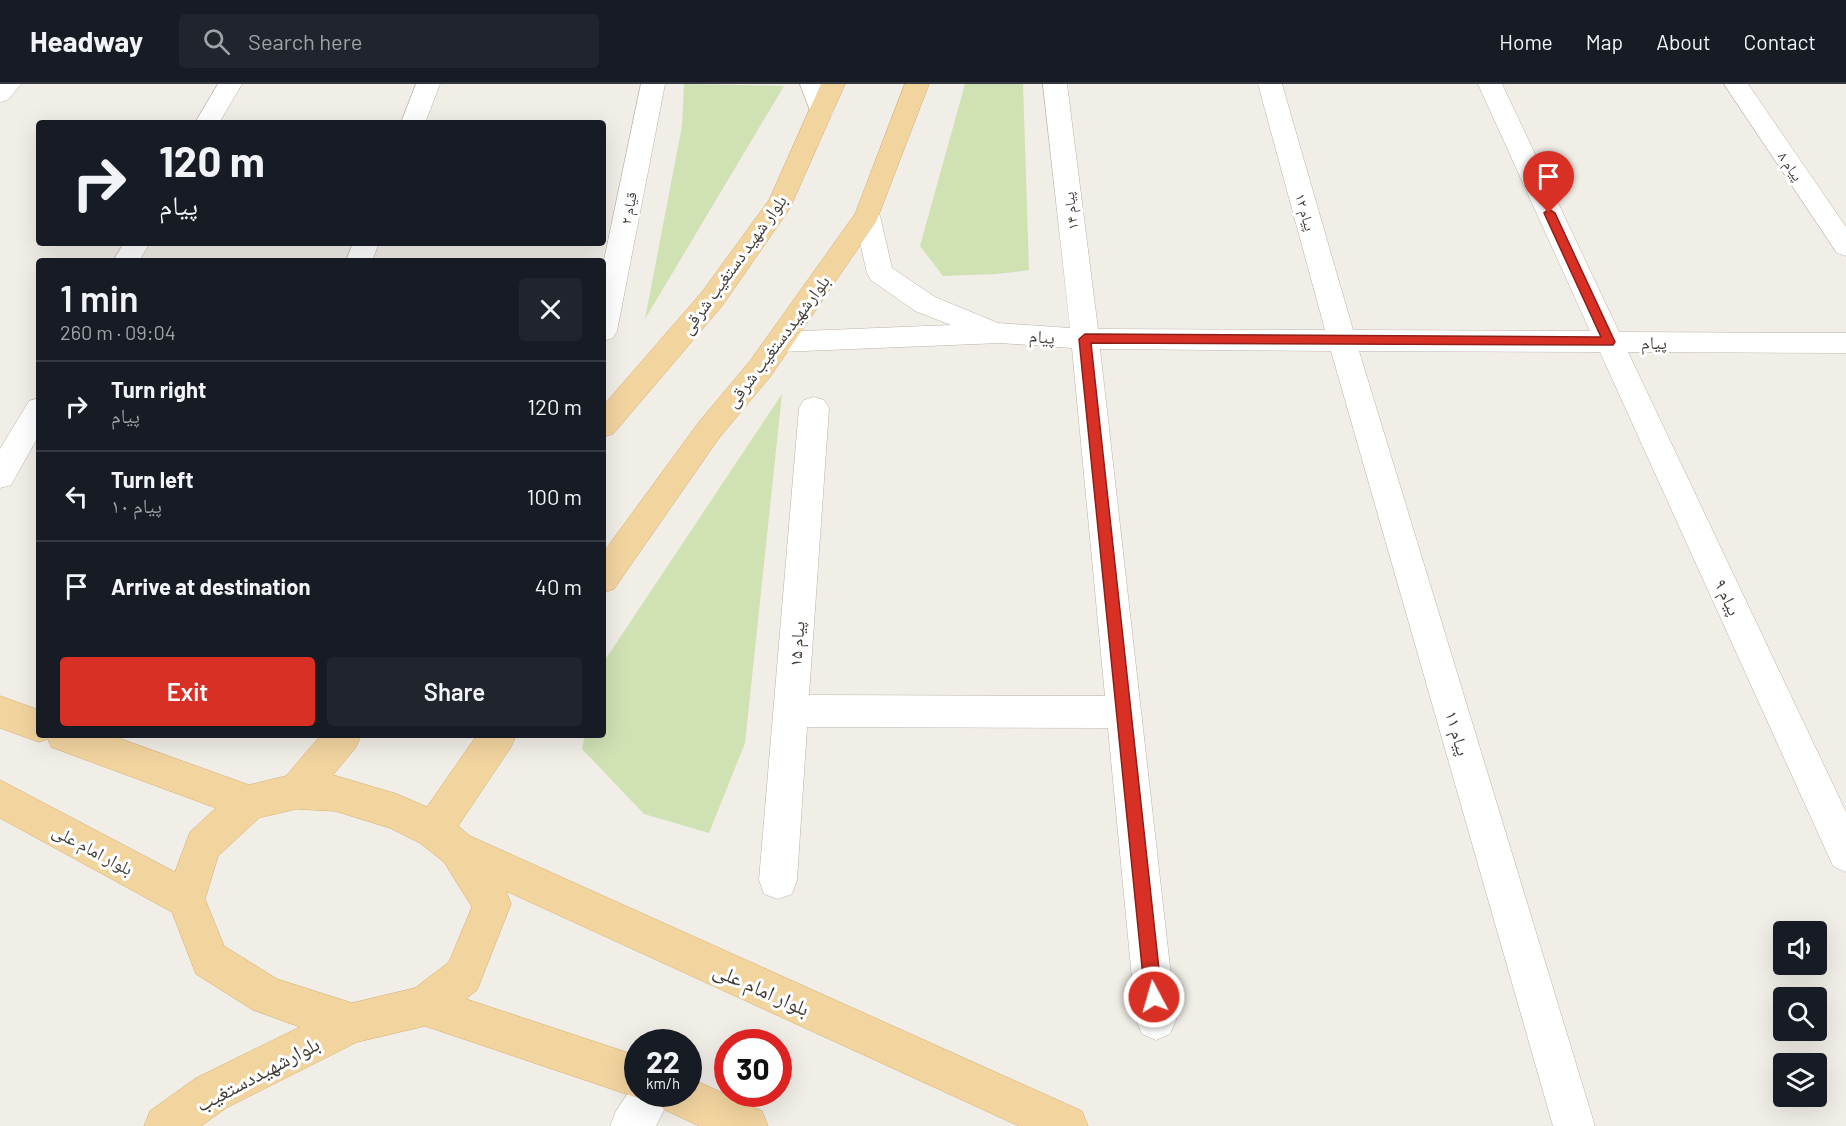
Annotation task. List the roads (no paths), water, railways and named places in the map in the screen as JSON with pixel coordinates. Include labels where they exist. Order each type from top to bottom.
[{"type":"main road","name":"بلوار شهید دستغیب شرقی","points":[[606,423],[712,299],[781,202],[833,84]]},
{"type":"main road","name":"بلوارشهیددستغیب شرقی","points":[[606,575],[709,430],[760,369],[867,216],[917,84]]},
{"type":"main road","points":[[0,712],[36,725]]},
{"type":"main road","points":[[72,738],[249,803],[203,845],[186,899],[210,960],[267,996],[352,1023]]},
{"type":"main road","points":[[297,791],[341,738]]},
{"type":"main road","points":[[425,1006],[463,976],[492,904],[445,840],[496,738]]},
{"type":"main road","name":"بلوار امام علی","points":[[249,803],[297,791],[335,794],[397,812],[445,840],[1067,1126]]},
{"type":"main road","name":"بلوار امام علی","points":[[0,798],[186,899]]},
{"type":"main road","points":[[425,1006],[624,1072]]},
{"type":"main road","name":"بلوارشهیددستغیب","points":[[165,1126],[211,1093],[352,1023],[425,1006]]},
{"type":"main road","points":[[702,1105],[747,1126]]},
{"type":"street","points":[[0,95],[9,84]]},
{"type":"street","points":[[209,120],[230,84]]},
{"type":"street","points":[[414,120],[428,84]]},
{"type":"street","name":"قیام ۲","points":[[606,316],[653,84]]},
{"type":"street","points":[[812,84],[821,113]]},
{"type":"street","name":"پیام ۱۴","points":[[1055,84],[1085,339],[1156,1020]]},
{"type":"street","name":"پیام ۱۲","points":[[1270,84],[1342,340]]},
{"type":"street","name":"پیام ۹","points":[[1490,84],[1846,853]]},
{"type":"street","name":"پیام ۸","points":[[1736,84],[1846,247]]},
{"type":"street","points":[[867,216],[880,273],[925,304],[1000,333]]},
{"type":"street","name":"پیام","points":[[779,342],[1000,333],[1085,339],[1846,343]]},
{"type":"street","name":"پیام ۱۱","points":[[1342,340],[1574,1126]]},
{"type":"street","name":"پيام ۱۵","points":[[778,880],[814,408]]},
{"type":"street","points":[[0,476],[36,415]]},
{"type":"street","points":[[791,711],[1124,712]]},
{"type":"street","points":[[632,1126],[643,1107]]}]
